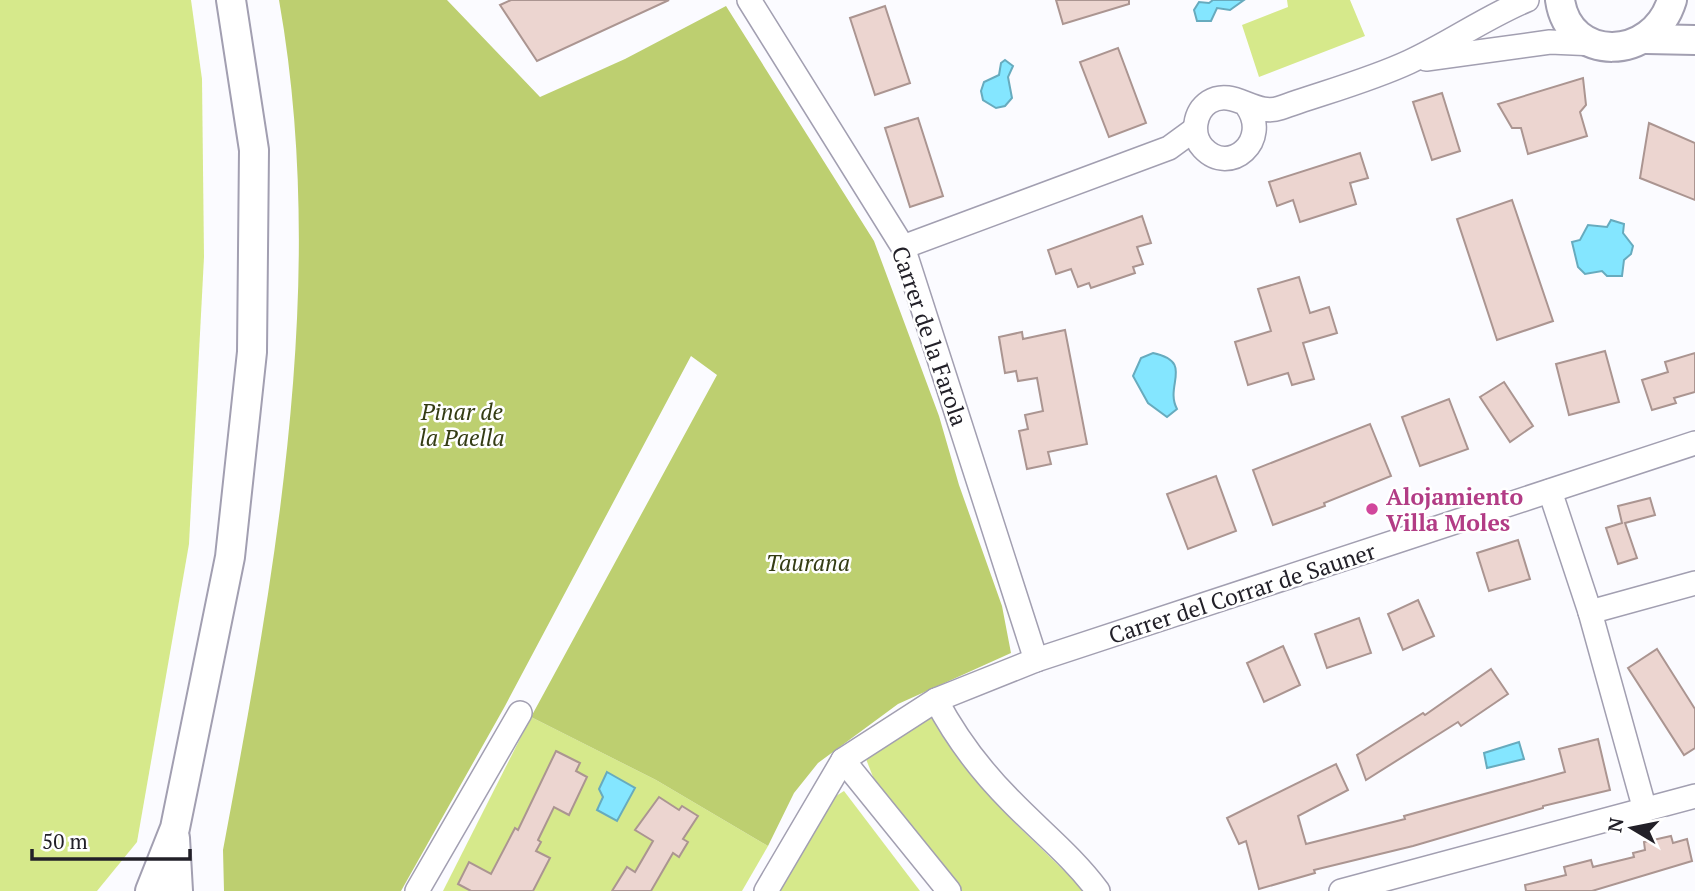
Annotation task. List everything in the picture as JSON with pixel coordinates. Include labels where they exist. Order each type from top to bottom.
[{"type":"street","points":[[150,891],[175,828],[230,557],[252,352],[254,150],[231,0]]},
{"type":"street","name":"Carrer de la Farola","points":[[749,0],[903,247],[1036,660]]},
{"type":"street","points":[[1199,138],[1201,110],[1218,98],[1228,97],[1247,106],[1274,110],[1409,62],[1505,5],[1527,0]]},
{"type":"street","points":[[1560,0],[1568,21],[1580,35],[1596,44]]},
{"type":"street","points":[[1647,39],[1667,16],[1672,0]]},
{"type":"street","points":[[1685,0],[1695,13]]},
{"type":"street","points":[[1409,62],[1538,43],[1596,44],[1613,48],[1630,46],[1647,39],[1695,40]]},
{"type":"street","points":[[1247,106],[1253,114],[1255,134]]},
{"type":"street","points":[[1199,138],[1219,157],[1228,158],[1245,150],[1274,110]]},
{"type":"street","points":[[903,247],[1199,138]]},
{"type":"street","name":"Carrer del Corrar de Sauner","points":[[843,760],[936,700],[1036,660],[1695,443]]},
{"type":"street","points":[[1550,491],[1590,612],[1646,810]]},
{"type":"street","points":[[1590,612],[1695,583]]},
{"type":"street","points":[[936,700],[956,737],[1009,800],[1082,870],[1098,891]]},
{"type":"street","points":[[417,891],[520,713]]},
{"type":"street","points":[[766,891],[843,760],[949,891]]},
{"type":"street","points":[[1347,890],[1695,796]]},
{"type":"street","points":[[175,828],[178,891]]},
{"type":"green space","points":[[0,0],[191,0],[202,79],[204,257],[189,544],[137,842],[97,891],[0,891]]},
{"type":"green space","points":[[279,0],[447,0],[540,97],[625,59],[726,6],[874,241],[939,416],[959,485],[1002,606],[1011,653],[898,704],[818,763],[794,793],[768,846],[656,780],[531,717],[717,375],[691,356],[505,706],[401,891],[224,891],[223,850],[277,534],[297,320],[299,213],[293,106]]},
{"type":"green space","points":[[1287,0],[1350,0],[1365,36],[1259,77],[1242,25],[1288,7]]},
{"type":"green space","points":[[932,713],[961,760],[1015,823],[1085,891],[962,891],[877,787],[866,759]]},
{"type":"green space","points":[[531,717],[656,780],[768,846],[742,891],[443,891]]},
{"type":"green space","points":[[844,791],[920,891],[777,891],[828,801]]},
{"type":"water","points":[[1213,0],[1244,0],[1230,10],[1217,8],[1211,21],[1197,21],[1194,10],[1199,2],[1209,3]]},
{"type":"water","points":[[1005,60],[1013,66],[1008,77],[1012,98],[1005,106],[996,108],[983,100],[981,91],[984,82],[999,75],[1001,63]]},
{"type":"water","points":[[1611,220],[1624,224],[1623,233],[1633,246],[1631,254],[1624,260],[1622,276],[1607,276],[1602,271],[1585,274],[1578,267],[1572,242],[1580,240],[1588,225],[1607,227]]},
{"type":"water","points":[[1153,353],[1166,357],[1176,368],[1174,400],[1177,409],[1167,417],[1148,403],[1133,376],[1141,358]]},
{"type":"water","points":[[1519,742],[1524,759],[1487,768],[1484,753]]},
{"type":"water","points":[[607,772],[635,788],[617,821],[597,810],[603,797],[599,789]]},
{"type":"building","points":[[511,0],[669,0],[537,61],[500,5]]},
{"type":"building","points":[[1056,0],[1129,0],[1129,4],[1063,24]]},
{"type":"building","points":[[885,6],[910,83],[875,95],[850,18]]},
{"type":"building","points":[[1118,48],[1146,123],[1109,137],[1080,62]]},
{"type":"building","points":[[1583,78],[1586,105],[1580,112],[1587,136],[1528,154],[1521,128],[1512,128],[1498,104]]},
{"type":"building","points":[[1442,93],[1460,151],[1432,160],[1413,102]]},
{"type":"building","points":[[918,118],[943,196],[910,207],[885,128]]},
{"type":"building","points":[[1649,123],[1695,143],[1695,200],[1640,178]]},
{"type":"building","points":[[1360,153],[1368,178],[1350,183],[1356,204],[1300,222],[1293,200],[1277,206],[1269,182]]},
{"type":"building","points":[[1512,200],[1553,321],[1497,340],[1457,219]]},
{"type":"building","points":[[1142,216],[1151,243],[1137,247],[1143,264],[1133,267],[1135,273],[1091,288],[1089,283],[1078,287],[1071,269],[1056,274],[1048,250]]},
{"type":"building","points":[[1299,277],[1310,313],[1329,307],[1337,333],[1303,343],[1314,379],[1292,385],[1288,373],[1248,385],[1235,342],[1271,331],[1258,289]]},
{"type":"building","points":[[1065,330],[1087,444],[1048,452],[1051,464],[1027,469],[1019,431],[1028,429],[1025,415],[1043,411],[1037,378],[1018,381],[1016,371],[1005,373],[999,337],[1022,332],[1023,339]]},
{"type":"building","points":[[1605,351],[1619,402],[1569,415],[1556,364]]},
{"type":"building","points":[[1695,353],[1695,392],[1674,398],[1676,403],[1652,410],[1642,380],[1668,372],[1665,362]]},
{"type":"building","points":[[1504,382],[1533,426],[1510,442],[1480,397]]},
{"type":"building","points":[[1449,399],[1468,449],[1420,466],[1402,417]]},
{"type":"building","points":[[1370,424],[1391,476],[1324,503],[1325,506],[1273,525],[1253,470]]},
{"type":"building","points":[[1216,476],[1236,531],[1188,549],[1167,494]]},
{"type":"building","points":[[1650,498],[1655,515],[1625,523],[1637,558],[1618,564],[1606,528],[1622,523],[1618,506]]},
{"type":"building","points":[[1518,540],[1530,579],[1489,591],[1477,553]]},
{"type":"building","points":[[1418,600],[1434,636],[1403,650],[1388,614]]},
{"type":"building","points":[[1359,618],[1371,653],[1327,668],[1315,634]]},
{"type":"building","points":[[1283,646],[1300,685],[1264,702],[1247,663]]},
{"type":"building","points":[[1657,649],[1695,709],[1695,748],[1684,755],[1628,668]]},
{"type":"building","points":[[1491,669],[1508,694],[1461,726],[1458,722],[1366,780],[1357,755],[1423,713],[1425,715]]},
{"type":"building","points":[[1598,739],[1610,790],[1543,806],[1413,846],[1314,870],[1315,873],[1259,889],[1246,841],[1239,844],[1227,818],[1336,764],[1348,790],[1298,816],[1306,844],[1405,819],[1404,816],[1565,772],[1559,749]]},
{"type":"building","points":[[556,751],[580,763],[576,771],[587,777],[569,815],[554,807],[538,840],[541,842],[536,851],[550,858],[533,891],[471,891],[458,884],[469,862],[491,874],[515,828],[518,830]]},
{"type":"building","points":[[659,797],[679,810],[682,806],[698,816],[683,839],[688,842],[679,857],[673,853],[651,891],[612,891],[627,867],[635,872],[653,841],[635,830]]},
{"type":"building","points":[[1671,836],[1673,843],[1687,839],[1692,861],[1592,891],[1526,891],[1525,885],[1566,875],[1564,867],[1591,860],[1593,867],[1634,857],[1633,853],[1645,850],[1644,842]]},
{"type":"place","name":"Alojamiento Villa Moles","points":[[1372,509]]},
{"type":"park label","name":"Pinar de la Paella","points":[[462,424]]},
{"type":"park label","name":"Taurana","points":[[808,562]]}]
